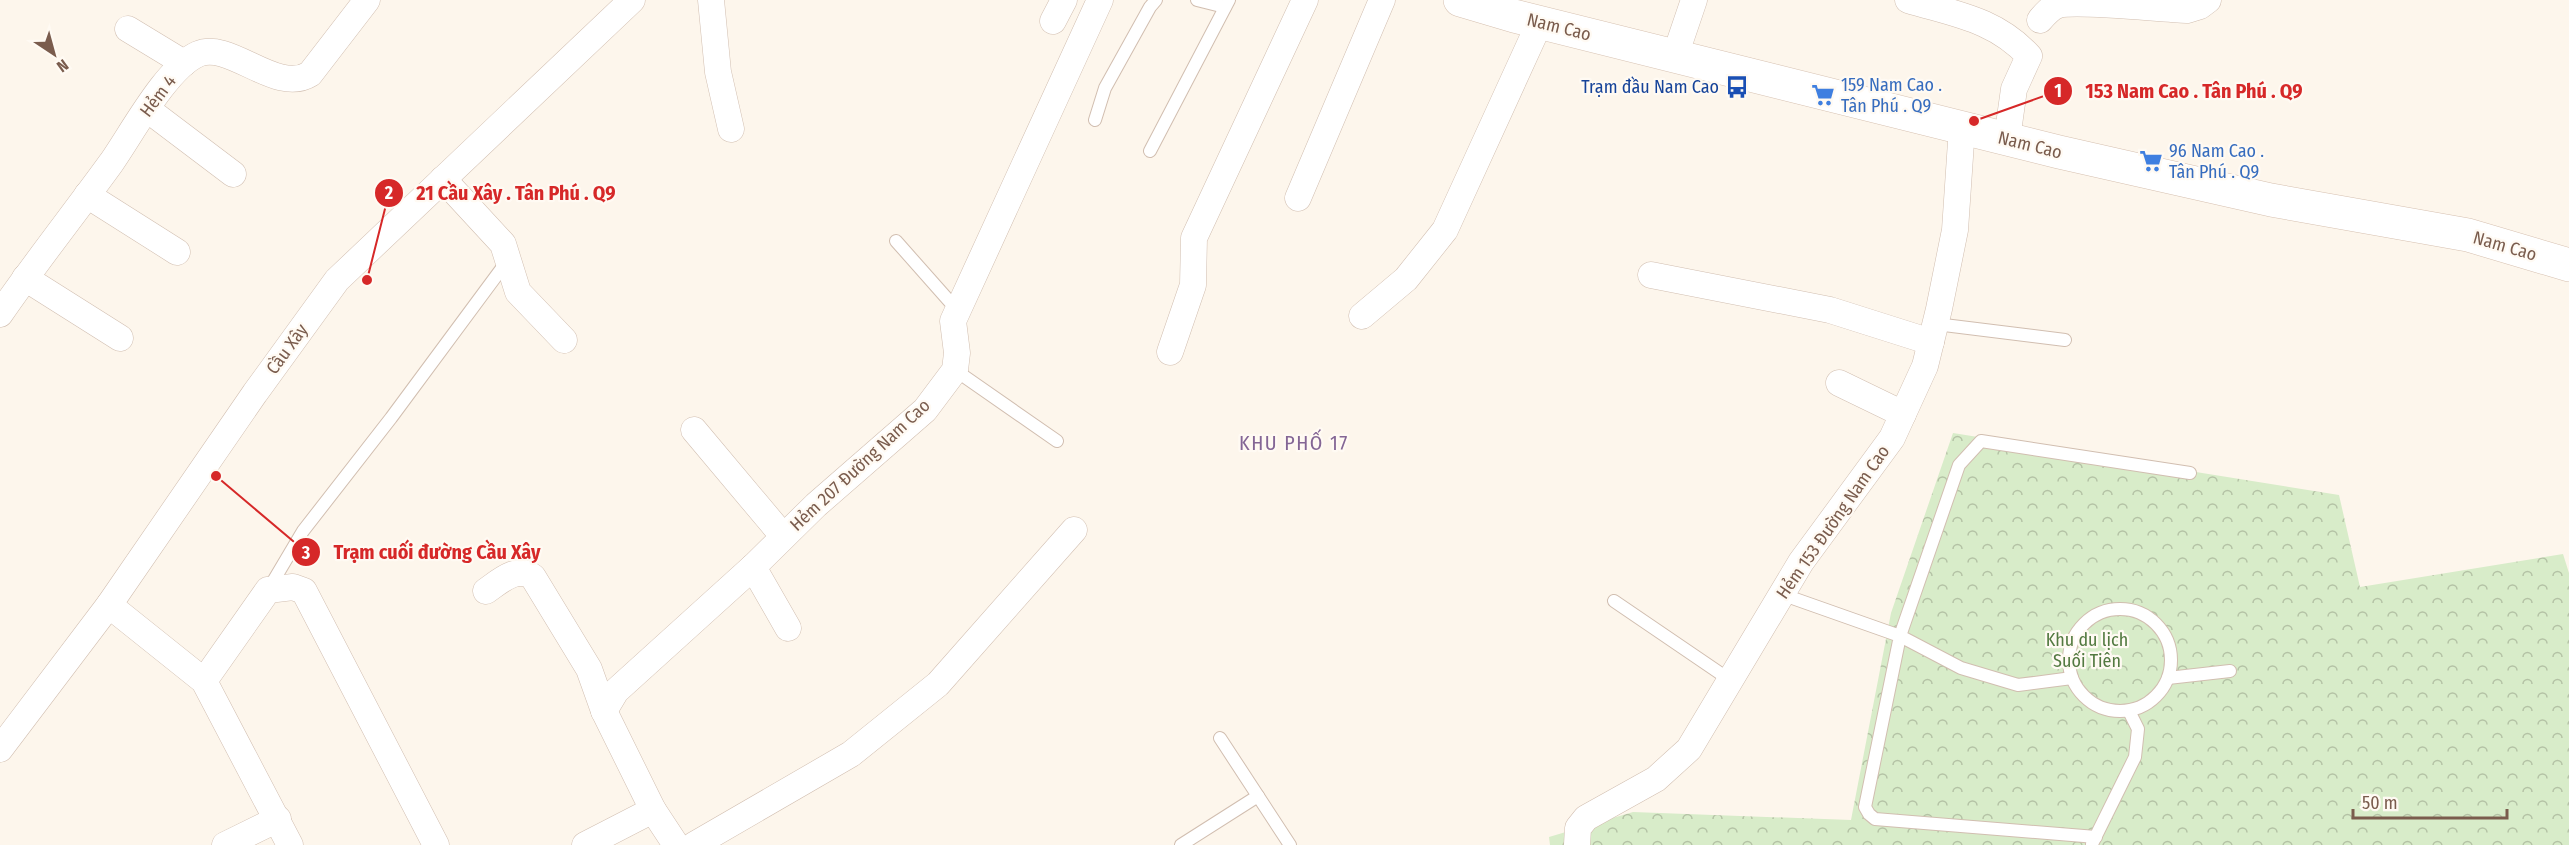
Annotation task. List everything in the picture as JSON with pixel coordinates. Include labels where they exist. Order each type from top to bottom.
[{"type":"street","name":"Hẻm 4","points":[[0,314],[147,110],[184,63],[197,54],[208,51],[264,72],[294,79],[303,78],[310,74],[367,0]]},
{"type":"street","name":"Cầu Xây","points":[[0,749],[109,605],[255,393],[337,280],[632,0]]},
{"type":"street","points":[[711,0],[718,72],[731,129]]},
{"type":"street","points":[[955,370],[957,353],[953,321],[957,310],[1100,0]]},
{"type":"street","points":[[1170,352],[1193,285],[1194,238],[1305,0]]},
{"type":"street","points":[[1298,198],[1382,0]]},
{"type":"street","name":"Nam Cao","points":[[1460,0],[2007,139],[2271,200],[2468,235],[2569,266]]},
{"type":"street","points":[[1675,56],[1694,0]]},
{"type":"street","points":[[1908,0],[1990,25],[2013,39],[2029,56]]},
{"type":"street","points":[[2007,139],[2014,89],[2029,56],[2041,10],[2048,11],[2059,5],[2074,3],[2130,3],[2187,10],[2200,6],[2208,0]]},
{"type":"street","points":[[1362,315],[1407,279],[1445,230],[1540,22]]},
{"type":"street","points":[[128,30],[184,63]]},
{"type":"street","points":[[147,110],[233,174]]},
{"type":"street","name":"Hẻm 153 Đường Nam Cao","points":[[1577,845],[1578,828],[1586,818],[1656,779],[1689,749],[1801,562],[1892,438],[1925,366],[1934,333],[1955,230],[1962,127]]},
{"type":"street","points":[[443,178],[502,244],[518,292],[564,340]]},
{"type":"street","points":[[87,195],[177,252]]},
{"type":"street","points":[[1651,275],[1934,333]]},
{"type":"street","points":[[24,278],[120,338]]},
{"type":"street","name":"Hẻm 207 Đường Nam Cao","points":[[604,711],[615,691],[925,410],[955,370]]},
{"type":"street","points":[[1839,383],[1903,414]]},
{"type":"street","points":[[694,430],[783,537]]},
{"type":"street","points":[[694,845],[851,753],[938,684],[1074,530]]},
{"type":"street","points":[[753,567],[788,628]]},
{"type":"street","points":[[486,591],[518,572],[527,572],[533,577],[589,669],[604,711],[653,810],[676,845]]},
{"type":"street","points":[[204,681],[268,590],[293,587],[304,591],[436,845]]},
{"type":"street","points":[[109,605],[204,681],[290,845]]},
{"type":"street","points":[[585,845],[653,810]]},
{"type":"street","points":[[225,845],[278,819]]},
{"type":"lane","points":[[1095,120],[1105,88],[1156,0]]},
{"type":"lane","points":[[1150,152],[1227,4],[1197,0]]},
{"type":"lane","points":[[896,241],[957,310]]},
{"type":"lane","points":[[268,590],[303,531],[391,418],[508,260]]},
{"type":"lane","points":[[1934,333],[2065,340]]},
{"type":"lane","points":[[955,370],[1057,441]]},
{"type":"lane","points":[[2129,711],[2138,729],[2135,757],[2093,841],[1875,819],[1865,807],[1900,636],[1959,465],[1981,441],[2190,473]]},
{"type":"lane","points":[[1781,594],[1900,636],[1961,668],[2018,685],[2072,678]]},
{"type":"lane","points":[[1614,601],[1730,680]]},
{"type":"lane","points":[[2111,610],[2129,610],[2146,616],[2159,627],[2168,643],[2171,660],[2168,678],[2159,693],[2145,705],[2129,711],[2111,711],[2094,705],[2080,693],[2072,678],[2068,660],[2072,643],[2080,627],[2094,616],[2111,610]]},
{"type":"lane","points":[[2168,678],[2230,671]]},
{"type":"lane","points":[[1220,738],[1290,845]]},
{"type":"lane","points":[[1181,845],[1258,796]]},
{"type":"green space","name":"Khu du lịch Suối Tiên","points":[[1953,433],[2339,495],[2360,587],[2563,554],[2569,573],[2569,845],[1550,845],[1549,837],[1633,812],[1851,820],[1891,613]]},
{"type":"place","name":"Trạm đầu Nam Cao","points":[[1737,87]]},
{"type":"place","name":"159 Nam Cao . Tân Phú . Q9","points":[[1823,95]]},
{"type":"place","name":"153 Nam Cao . Tân Phú . Q9","points":[[1974,121]]},
{"type":"place","name":"96 Nam Cao . Tân Phú . Q9","points":[[2151,161]]},
{"type":"place","name":"21 Cầu Xây . Tân Phú . Q9","points":[[367,280]]},
{"type":"place","name":"Trạm cuối đường Cầu Xây","points":[[216,476]]},
{"type":"district","name":"KHU PHỐ 17","points":[[1294,443]]}]
